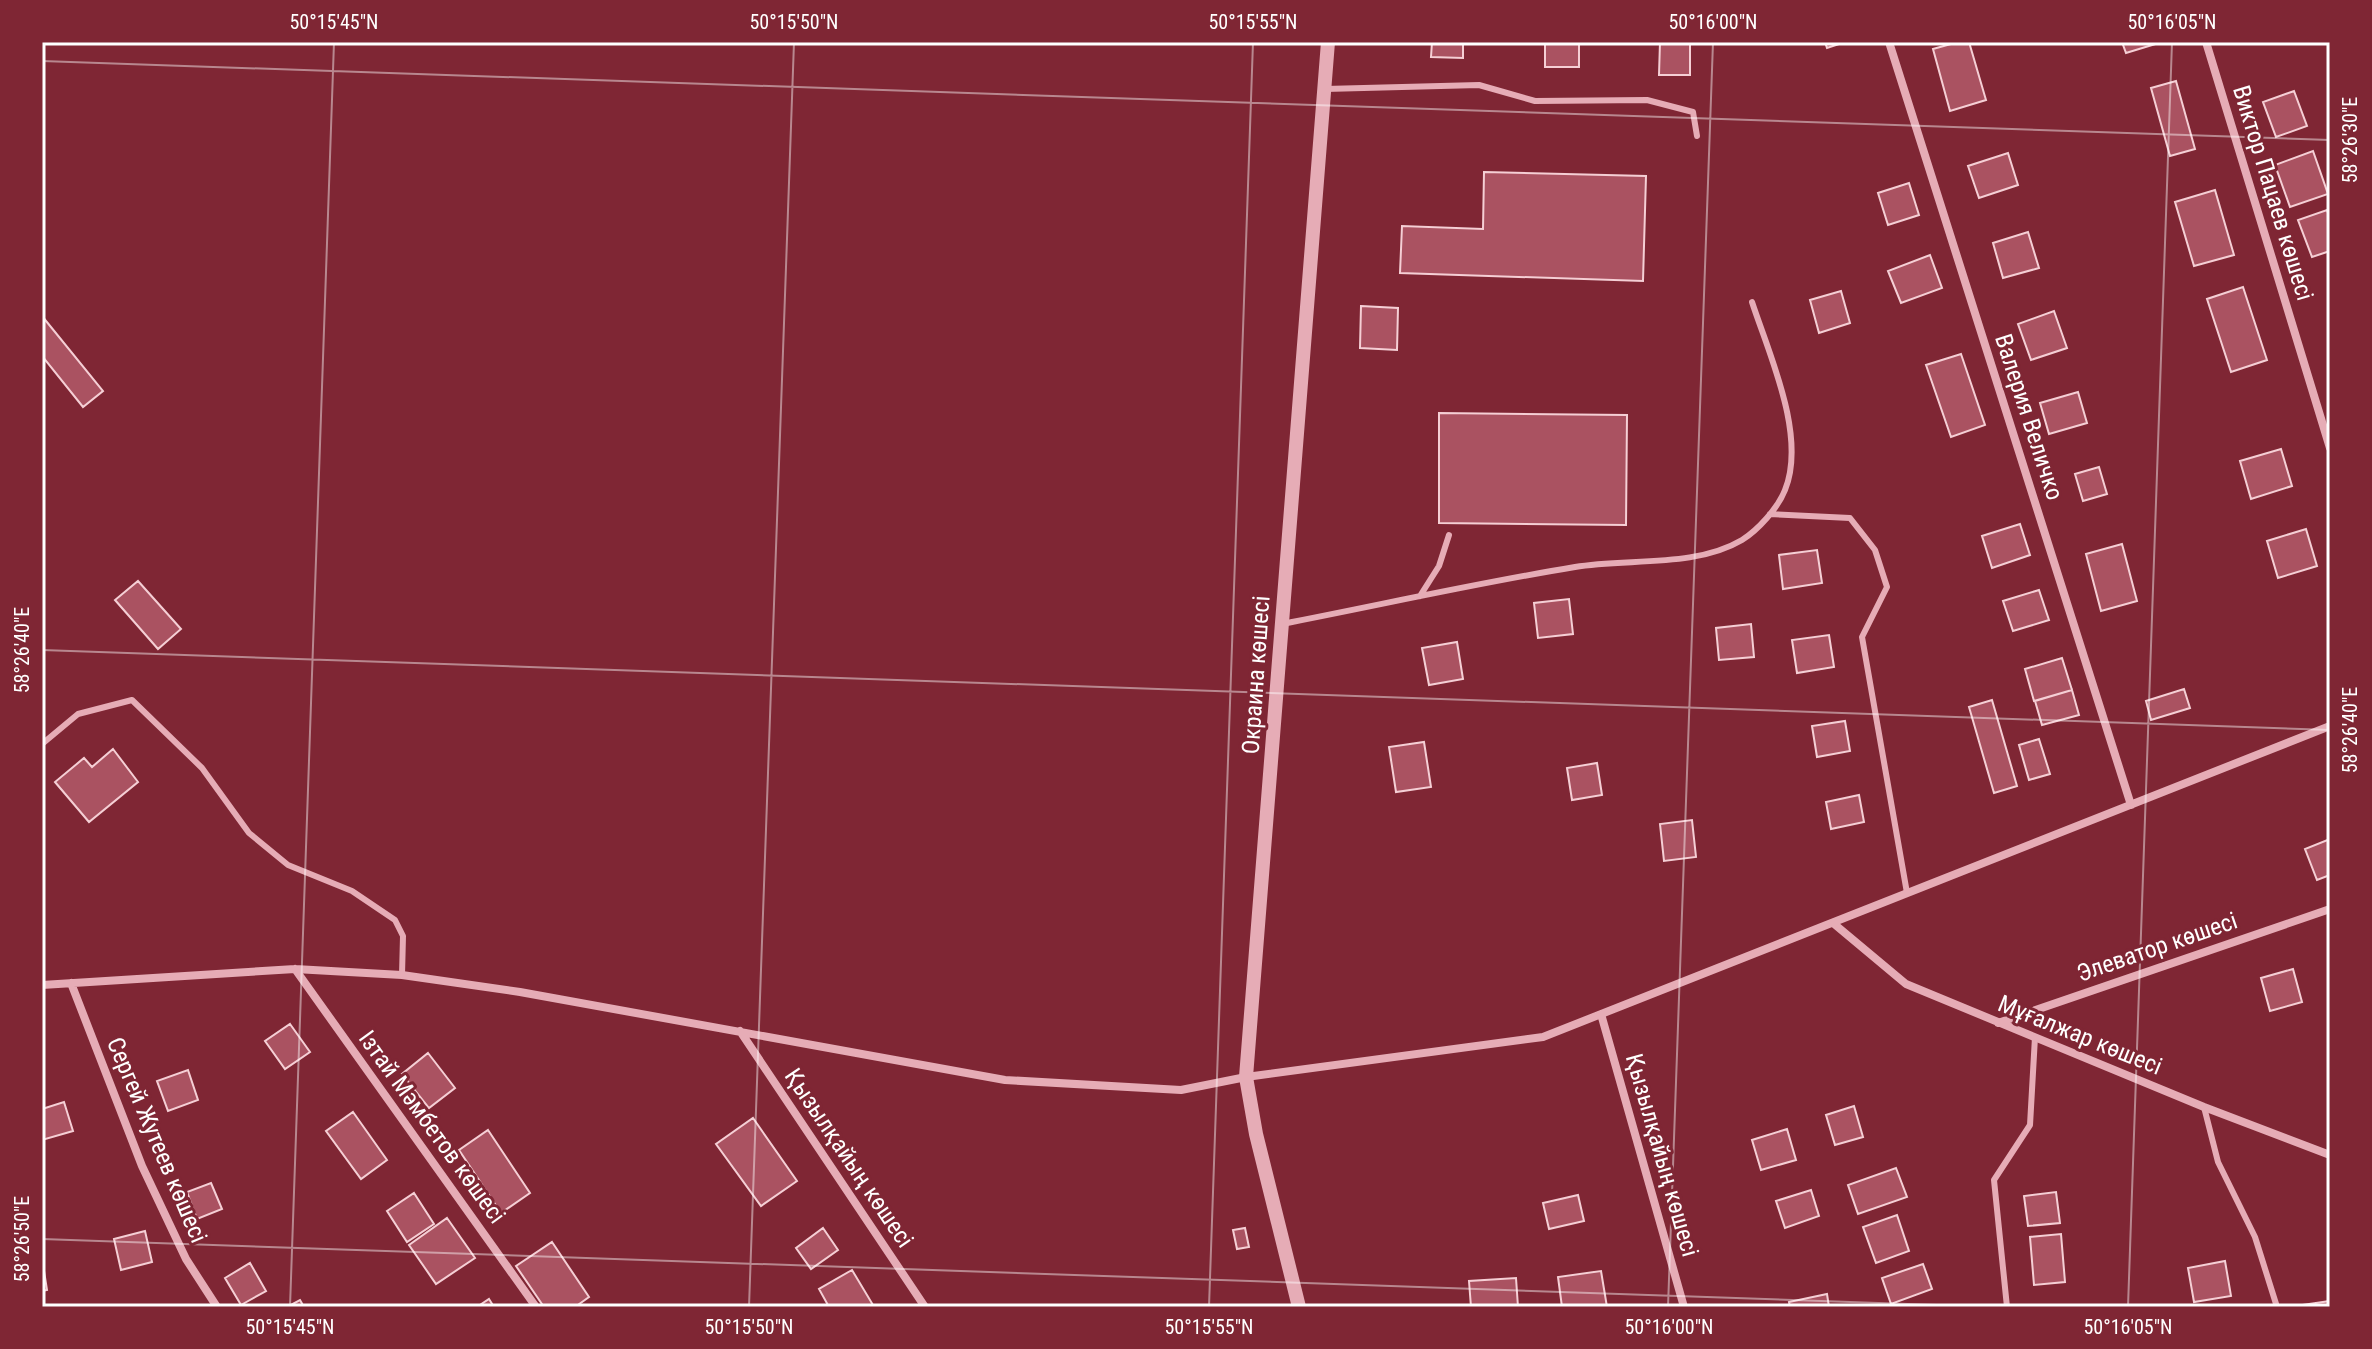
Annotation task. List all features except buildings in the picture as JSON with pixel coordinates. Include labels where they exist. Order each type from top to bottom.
[{"type":"street","name":"Окраина көшесі","points":[[1299,1307],[1256,1134],[1246,1077],[1328,42]]},
{"type":"street","name":"Валерия Величко","points":[[1889,42],[2131,805]]},
{"type":"street","name":"Виктор Пацаев көшесі","points":[[2206,42],[2330,448]]},
{"type":"street","points":[[42,985],[295,969],[402,975],[520,992],[1005,1080],[1181,1090],[1246,1077],[1543,1037],[2330,726]]},
{"type":"street","name":"Элеватор көшесі","points":[[1997,1024],[2330,909]]},
{"type":"street","name":"Мұғалжар көшесі","points":[[1833,923],[1906,984],[1997,1024],[2330,1155]]},
{"type":"street","name":"Ізтай Мәмбетов көшесі","points":[[295,969],[536,1307]]},
{"type":"street","name":"Сергей Жутеев көшесі","points":[[71,983],[142,1166],[186,1259],[217,1307]]},
{"type":"street","name":"Қызылқайың көшесі","points":[[1601,1014],[1684,1307]]},
{"type":"street","name":"Қызылқайың көшесі","points":[[740,1031],[925,1307]]},
{"type":"lane","points":[[1325,89],[1479,85],[1535,101],[1647,100],[1693,112],[1697,136]]},
{"type":"lane","points":[[1282,624],[1578,566],[1656,561],[1711,552],[1742,540],[1770,514],[1785,490],[1792,448],[1786,403],[1752,302]]},
{"type":"lane","points":[[1770,514],[1850,518],[1875,550],[1887,587],[1862,637],[1907,893]]},
{"type":"lane","points":[[1420,596],[1439,566],[1449,535]]},
{"type":"lane","points":[[42,744],[78,714],[132,700],[202,768],[249,833],[288,865],[352,891],[395,920],[403,936],[402,975]]},
{"type":"lane","points":[[2007,1307],[1994,1180],[2030,1125],[2035,1037]]},
{"type":"lane","points":[[2204,1107],[2218,1162],[2255,1237],[2277,1307]]}]
